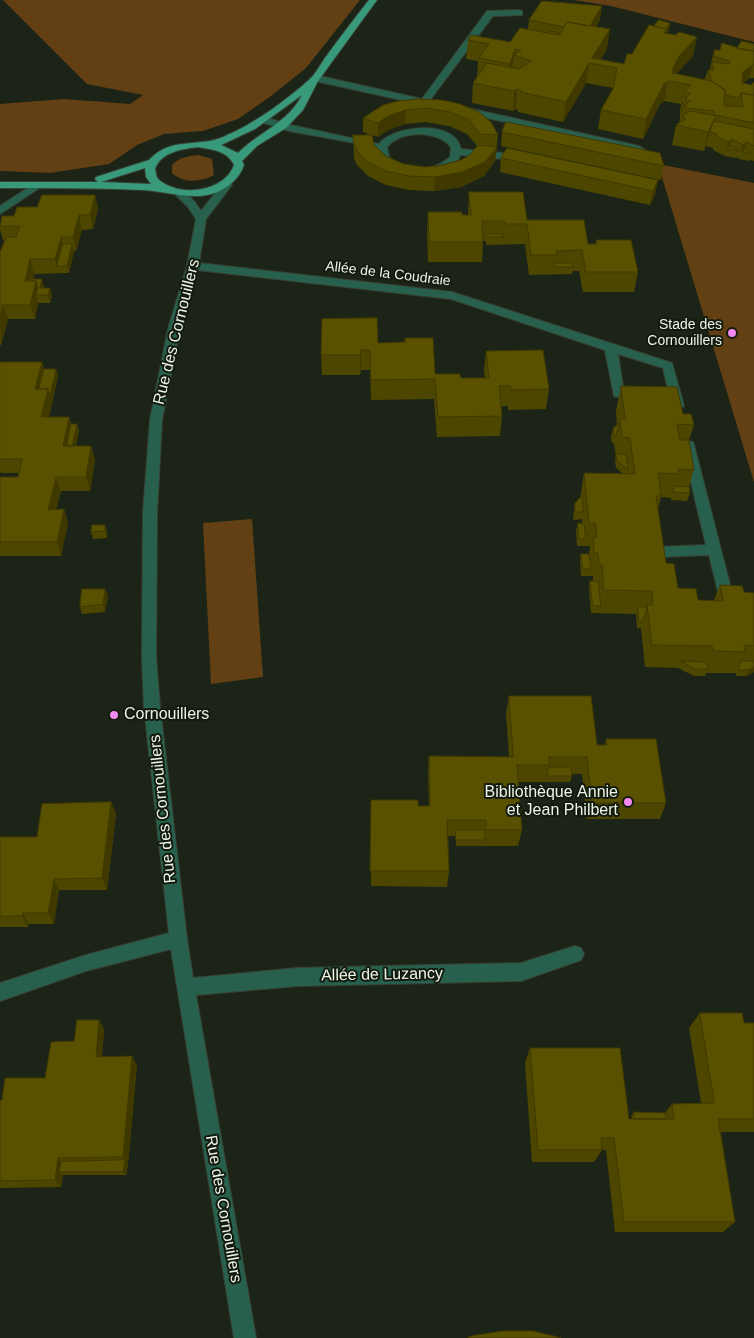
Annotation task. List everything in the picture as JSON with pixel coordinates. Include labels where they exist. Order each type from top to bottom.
[{"type":"main road","points":[[238,159],[253,144],[282,126],[300,108],[314,79],[373,0]]},
{"type":"main road","points":[[211,145],[233,138],[264,120],[314,79]]},
{"type":"main road","points":[[0,185],[81,184],[163,188],[178,193],[204,192],[227,185],[238,172],[240,166],[238,159],[223,148],[211,145],[184,145],[170,149],[153,162],[150,169],[151,176],[155,182],[163,188]]},
{"type":"main road","points":[[81,184],[123,173],[153,162]]},
{"type":"street","points":[[424,102],[490,13],[519,13]]},
{"type":"street","points":[[314,79],[639,148]]},
{"type":"street","points":[[264,120],[282,126],[382,147]]},
{"type":"street","points":[[419,130],[446,137],[456,147],[457,152],[455,158],[444,167],[426,172],[415,172],[389,163],[384,158],[382,147],[386,141],[399,133],[419,130]]},
{"type":"street","points":[[457,152],[503,156],[532,162]]},
{"type":"street","points":[[0,211],[37,185]]},
{"type":"street","name":"Rue des Cornouillers","points":[[227,185],[201,219],[193,266],[174,328],[156,420],[150,513],[150,687],[178,939],[244,1338]]},
{"type":"street","points":[[178,193],[192,205],[201,219]]},
{"type":"street","name":"Allée de la Coudraie","points":[[193,266],[452,296],[668,366],[714,550]]},
{"type":"street","points":[[611,348],[618,393]]},
{"type":"street","points":[[657,552],[714,550],[728,607]]},
{"type":"street","points":[[0,992],[86,963],[178,939]]},
{"type":"street","name":"Allée de Luzancy","points":[[186,987],[297,978],[521,972],[576,954]]},
{"type":"shaded area","points":[[3,0],[360,0],[306,68],[238,119],[203,131],[164,134],[137,145],[109,164],[50,173],[0,171],[0,104],[64,99],[130,104],[143,95],[87,84]]},
{"type":"shaded area","points":[[574,0],[754,0],[754,42],[611,6]]},
{"type":"shaded area","points":[[199,155],[212,159],[214,175],[192,181],[177,177],[172,173],[172,165],[178,160],[188,156]]},
{"type":"shaded area","name":"Stade des Cornouillers","points":[[658,164],[754,183],[754,482]]},
{"type":"shaded area","points":[[252,519],[263,677],[211,684],[203,523]]},
{"type":"building","points":[[542,1],[602,6],[590,26],[567,22],[564,27],[529,20]]},
{"type":"building","points":[[659,20],[670,23],[666,29],[654,26]]},
{"type":"building","points":[[567,22],[610,29],[592,58],[624,64],[627,54],[632,54],[649,25],[667,29],[664,33],[676,35],[679,32],[697,37],[679,56],[672,73],[711,81],[725,90],[724,106],[743,107],[741,93],[754,95],[754,123],[715,115],[714,111],[684,106],[690,101],[685,99],[690,93],[684,91],[691,85],[668,81],[664,84],[646,119],[601,110],[613,89],[617,68],[589,63],[566,102],[520,92],[522,91],[517,89],[514,91],[473,83],[487,63],[519,69],[532,61],[514,55],[521,50],[515,49],[510,64],[479,58],[489,44],[468,40],[471,35],[510,42],[520,28],[559,35]]},
{"type":"building","points":[[549,31],[560,33],[559,35],[548,33]]},
{"type":"building","points":[[742,41],[754,44],[754,51],[737,48]]},
{"type":"building","points":[[722,43],[754,51],[754,64],[743,72],[742,83],[751,85],[754,82],[754,95],[741,93],[740,98],[725,95],[725,90],[711,81],[708,70],[714,70],[712,62],[729,64],[730,61],[714,56],[714,50],[720,50]]},
{"type":"building","points":[[419,99],[442,100],[460,104],[479,112],[491,122],[498,135],[480,134],[468,119],[450,112],[426,108],[406,110],[388,116],[378,123],[363,118],[383,105]]},
{"type":"building","points":[[691,111],[716,116],[708,132],[676,125],[686,119],[682,116]]},
{"type":"building","points":[[714,121],[754,129],[754,146],[747,142],[743,145],[732,139],[728,142],[716,136],[717,134],[710,132]]},
{"type":"building","points":[[506,122],[660,153],[664,166],[502,132]]},
{"type":"building","points":[[353,135],[372,135],[374,145],[387,157],[404,164],[425,167],[461,160],[470,155],[478,145],[497,147],[485,162],[462,172],[435,177],[409,176],[386,171],[368,162],[357,151]]},
{"type":"building","points":[[730,146],[738,150],[738,151],[727,148]]},
{"type":"building","points":[[507,148],[658,180],[653,191],[501,158]]},
{"type":"building","points":[[745,149],[752,153],[752,154],[741,151]]},
{"type":"building","points":[[469,192],[523,192],[527,220],[584,220],[588,244],[597,244],[596,240],[631,240],[638,272],[586,272],[582,250],[556,251],[557,255],[531,255],[527,224],[482,221],[483,242],[429,242],[428,212],[462,212],[462,215],[471,215]]},
{"type":"building","points":[[42,195],[95,195],[90,215],[79,215],[73,237],[61,237],[55,259],[30,259],[25,281],[36,281],[30,305],[3,305],[0,317],[0,250],[6,237],[16,237],[20,226],[0,226],[2,216],[14,216],[17,207],[37,207]]},
{"type":"building","points":[[486,234],[503,234],[504,237],[487,237]]},
{"type":"building","points":[[63,244],[72,244],[67,266],[57,266]]},
{"type":"building","points":[[555,263],[572,263],[573,267],[555,267]]},
{"type":"building","points":[[29,279],[42,279],[40,288],[50,288],[48,295],[36,295],[38,288],[36,281],[29,281]]},
{"type":"building","points":[[377,318],[378,343],[405,342],[405,338],[433,338],[435,374],[460,374],[461,378],[489,378],[486,351],[543,350],[549,389],[511,390],[510,386],[499,386],[502,416],[438,417],[435,379],[371,380],[370,350],[361,350],[360,355],[321,355],[322,319]]},
{"type":"building","points":[[0,362],[42,362],[35,389],[48,389],[41,417],[69,417],[63,446],[91,446],[86,477],[56,477],[48,510],[64,509],[57,542],[0,542],[0,477],[18,477],[22,459],[0,459]]},
{"type":"building","points":[[44,369],[56,369],[50,396],[48,389],[39,389]]},
{"type":"building","points":[[621,386],[677,387],[683,414],[691,414],[694,425],[677,424],[680,440],[689,440],[694,470],[678,469],[678,474],[658,473],[661,496],[656,496],[666,563],[674,564],[678,588],[696,589],[698,600],[723,601],[720,585],[742,586],[744,592],[754,593],[754,646],[744,645],[745,652],[713,651],[712,646],[652,645],[647,605],[653,605],[652,591],[604,590],[602,565],[599,565],[598,553],[594,553],[593,538],[597,538],[595,523],[589,523],[584,473],[635,474],[630,438],[622,437],[620,419],[625,419]]},
{"type":"building","points":[[619,423],[616,436],[614,436],[613,429]]},
{"type":"building","points":[[71,424],[77,424],[72,446],[67,446]]},
{"type":"building","points":[[616,454],[626,454],[628,470],[617,460]]},
{"type":"building","points":[[675,486],[689,487],[690,493],[673,492]]},
{"type":"building","points":[[582,496],[583,512],[575,512],[575,503]]},
{"type":"building","points":[[578,523],[584,524],[586,539],[579,539]]},
{"type":"building","points":[[92,525],[105,525],[105,531],[91,532]]},
{"type":"building","points":[[581,554],[589,554],[591,569],[583,569]]},
{"type":"building","points":[[590,581],[598,581],[601,606],[593,606]]},
{"type":"building","points":[[82,589],[105,589],[103,604],[80,607]]},
{"type":"building","points":[[638,607],[647,607],[643,621],[639,621]]},
{"type":"building","points":[[681,661],[706,662],[708,669],[696,669]]},
{"type":"building","points":[[741,661],[754,661],[754,667],[749,670],[739,670]]},
{"type":"building","points":[[509,696],[591,696],[597,745],[607,745],[606,739],[656,739],[666,803],[592,803],[587,757],[549,757],[550,765],[517,765],[522,830],[486,830],[486,820],[447,820],[449,871],[370,871],[371,800],[418,800],[418,806],[430,806],[429,756],[513,757]]},
{"type":"building","points":[[549,767],[571,767],[572,776],[547,776]]},
{"type":"building","points":[[111,802],[102,878],[54,879],[48,913],[23,913],[22,916],[0,916],[0,837],[37,837],[42,804]]},
{"type":"building","points":[[456,830],[484,830],[485,840],[456,840]]},
{"type":"building","points":[[700,1013],[742,1013],[744,1023],[754,1023],[754,1119],[718,1119],[735,1222],[624,1222],[614,1138],[601,1138],[602,1150],[538,1150],[530,1048],[620,1048],[629,1119],[674,1119],[672,1104],[714,1103]]},
{"type":"building","points":[[77,1020],[99,1020],[96,1057],[132,1056],[123,1157],[58,1158],[55,1180],[0,1181],[0,1100],[2,1100],[5,1078],[45,1078],[51,1042],[74,1041]]},
{"type":"building","points":[[634,1112],[665,1113],[666,1119],[635,1119]]},
{"type":"building","points":[[125,1160],[123,1172],[59,1172],[61,1162]]},
{"type":"building","points":[[503,1331],[533,1331],[561,1338],[467,1338]]},
{"type":"place","name":"Stade des Cornouillers","points":[[732,333]]},
{"type":"place","name":"Cornouillers","points":[[114,715]]},
{"type":"place","name":"Bibliothèque Annie et Jean Philbert","points":[[628,802]]}]
